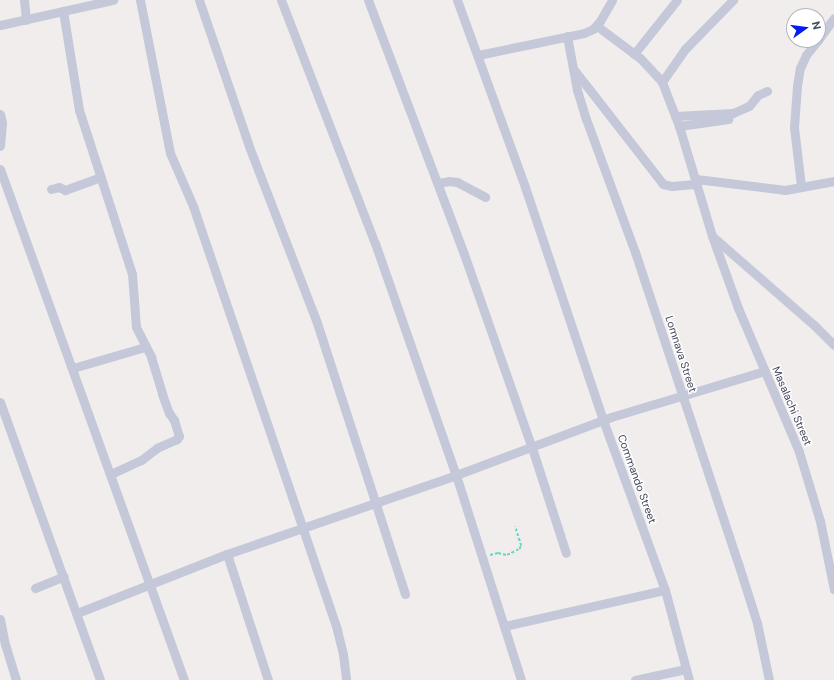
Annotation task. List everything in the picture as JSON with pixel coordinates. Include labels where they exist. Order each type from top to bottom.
[{"type":"street","points":[[24,0],[26,20]]},
{"type":"street","points":[[0,26],[63,12],[103,1],[113,0]]},
{"type":"street","points":[[140,0],[170,153],[193,206],[337,630],[343,654],[346,680]]},
{"type":"street","points":[[199,0],[250,150],[309,302],[405,594]]},
{"type":"street","points":[[281,0],[375,243],[456,475],[521,680]]},
{"type":"street","points":[[368,0],[438,183],[532,448],[566,553]]},
{"type":"street","name":"Commando Street","points":[[457,0],[665,590],[689,680]]},
{"type":"street","points":[[478,56],[584,33],[597,26],[612,0]]},
{"type":"street","points":[[634,54],[677,0]]},
{"type":"street","points":[[597,26],[634,54],[656,74],[662,82],[685,49],[733,0]]},
{"type":"street","points":[[63,12],[79,110],[132,274],[134,317],[139,334],[152,361],[169,413],[174,420],[179,438],[157,448],[141,460],[111,474]]},
{"type":"street","points":[[826,29],[834,18]]},
{"type":"street","name":"Lomnava Street","points":[[567,36],[573,68],[586,119],[635,252],[738,563],[756,624],[769,680]]},
{"type":"street","points":[[801,186],[794,128],[797,86],[800,68],[806,55],[812,48]]},
{"type":"street","points":[[573,68],[663,184],[672,186],[697,181],[780,189],[834,181]]},
{"type":"street","name":"Masalachi Street","points":[[662,82],[679,126],[697,181],[712,236],[738,308],[799,452],[810,487],[834,590]]},
{"type":"street","points":[[675,116],[733,113],[749,106],[755,97],[767,91]]},
{"type":"street","points":[[0,114],[2,123],[0,146]]},
{"type":"street","points":[[679,126],[732,118]]},
{"type":"street","points":[[0,169],[73,368],[184,680]]},
{"type":"street","points":[[51,189],[58,188],[66,190],[101,177]]},
{"type":"street","points":[[438,183],[449,181],[457,182],[485,197]]},
{"type":"street","points":[[712,236],[814,325],[834,345]]},
{"type":"street","points":[[73,368],[145,347]]},
{"type":"street","points":[[77,613],[227,554],[532,448],[604,420],[764,371]]},
{"type":"street","points":[[0,402],[64,576],[100,680]]},
{"type":"street","points":[[227,554],[268,680]]},
{"type":"street","points":[[35,588],[64,576]]},
{"type":"street","points":[[505,626],[665,590]]},
{"type":"street","points":[[0,619],[5,644],[16,680]]},
{"type":"street","points":[[635,680],[686,669]]},
{"type":"path","points":[[483,557],[498,553],[507,555],[519,549],[521,546],[516,527]]}]
